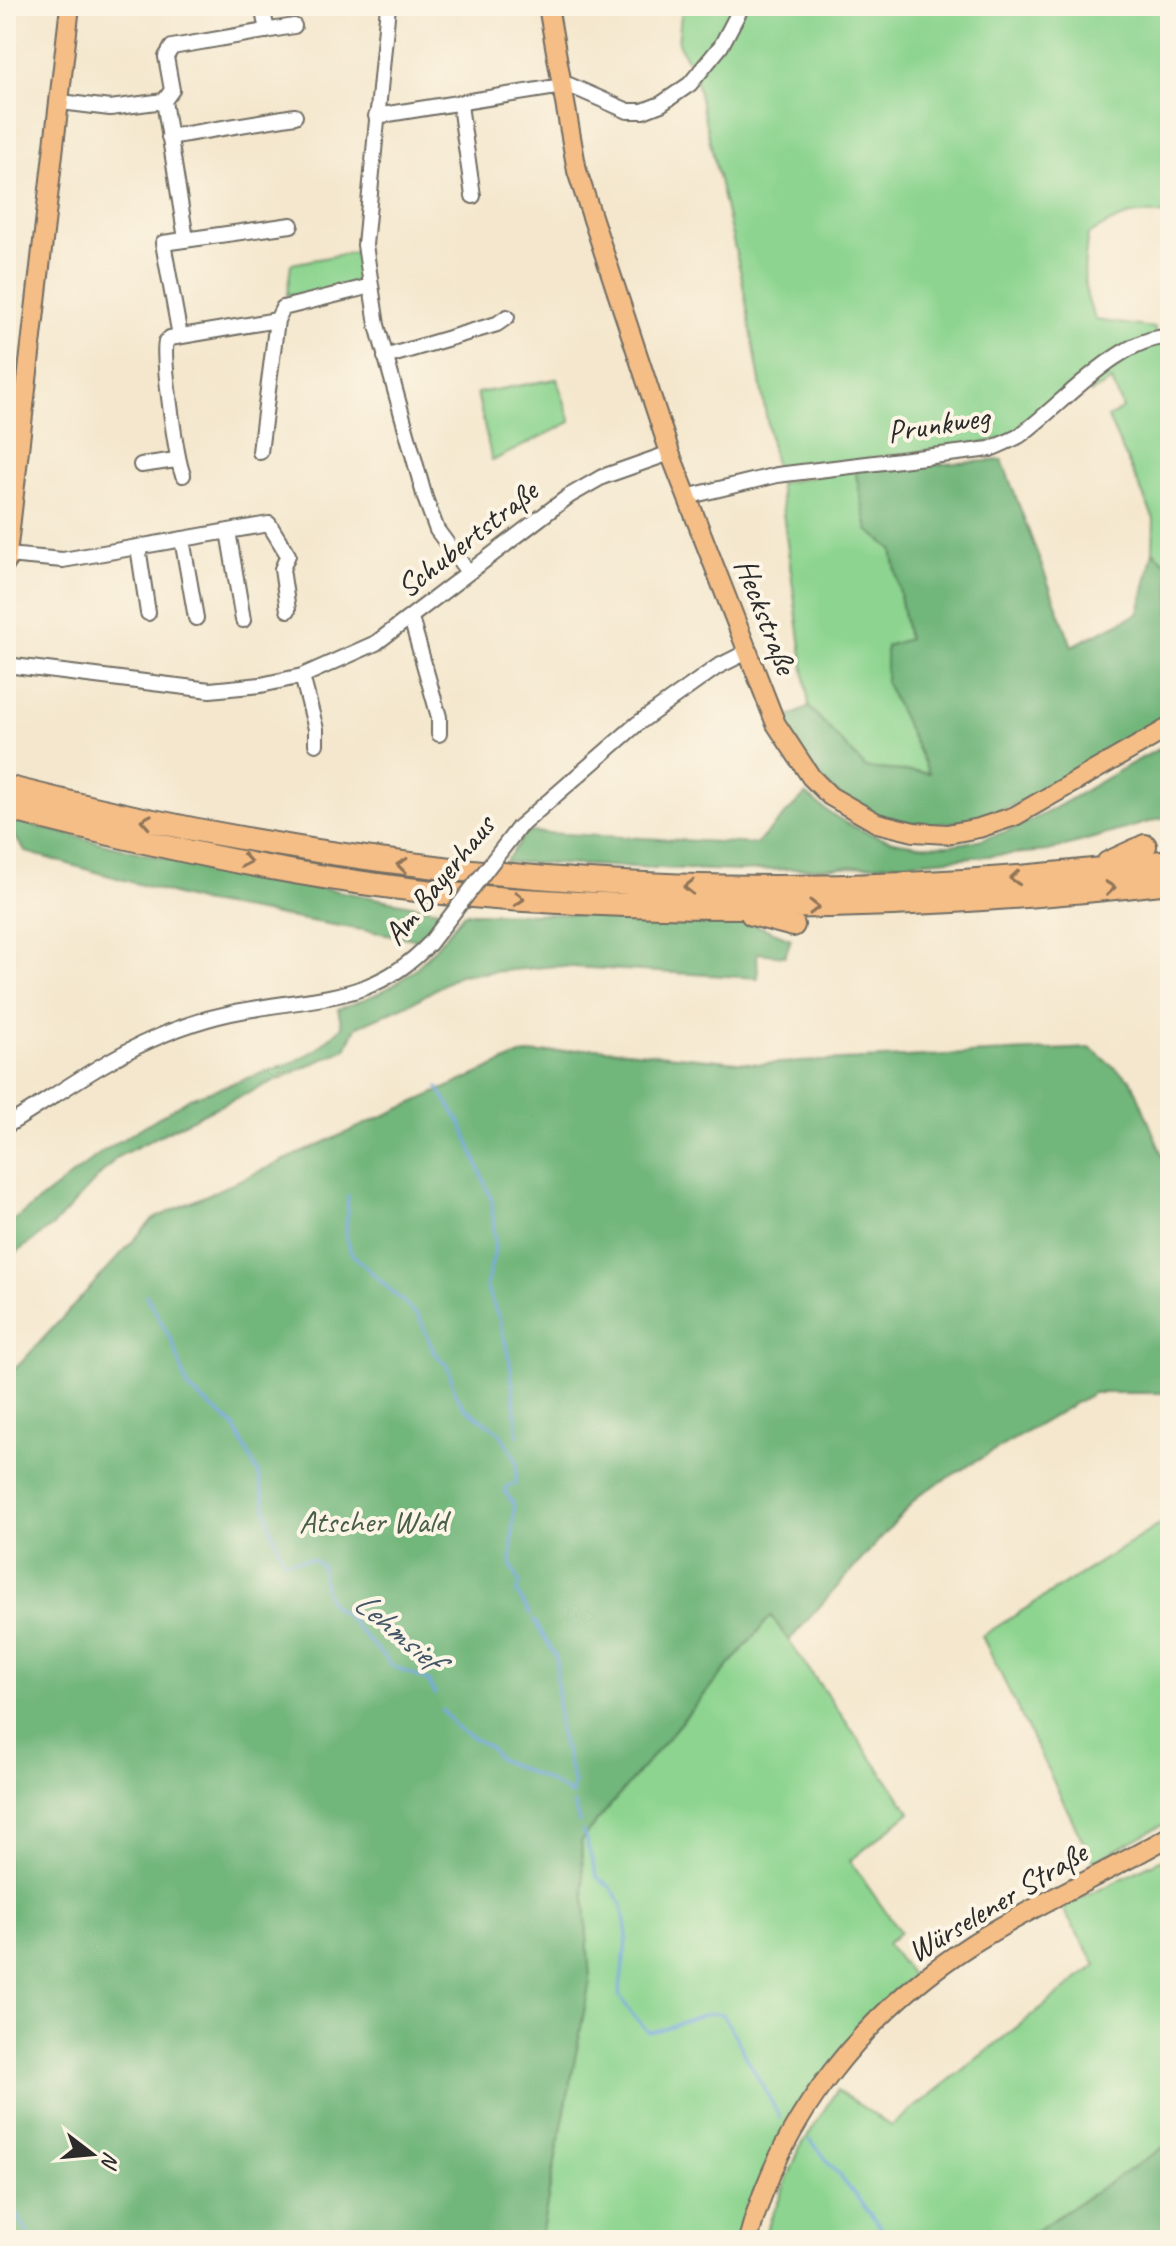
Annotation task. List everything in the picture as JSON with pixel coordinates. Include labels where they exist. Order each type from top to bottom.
[{"type":"highway","points":[[6,787],[127,818],[354,859],[521,879],[647,886],[859,887],[961,883],[1170,861]]},
{"type":"highway","points":[[6,808],[124,839],[347,879],[521,900],[736,907],[858,907],[1022,898],[1170,882]]},
{"type":"highway","points":[[1093,871],[1145,846]]},
{"type":"highway","points":[[967,919],[1022,898]]},
{"type":"highway","points":[[736,907],[769,920],[793,925]]},
{"type":"main road","points":[[6,563],[70,6]]},
{"type":"main road","name":"Heckstraße","points":[[548,6],[589,214],[670,453],[776,724],[811,777],[854,812],[877,823],[914,832],[947,834],[1015,816],[1170,727]]},
{"type":"main road","name":"Würselener Straße","points":[[748,2240],[775,2166],[800,2118],[845,2055],[886,2012],[971,1945],[1170,1836]]},
{"type":"street","points":[[262,6],[267,31]]},
{"type":"street","points":[[388,6],[365,245],[385,357],[437,530],[468,572]]},
{"type":"street","points":[[376,116],[422,107],[460,105],[473,99],[569,85],[628,111],[661,104],[690,84],[721,46],[742,6]]},
{"type":"street","points":[[186,239],[164,101],[172,90],[167,50],[294,26]]},
{"type":"street","points":[[61,102],[110,108],[164,101]]},
{"type":"street","points":[[460,105],[473,196]]},
{"type":"street","points":[[169,137],[295,116]]},
{"type":"street","points":[[180,336],[163,243],[291,225]]},
{"type":"street","points":[[260,452],[277,320],[283,308],[371,286]]},
{"type":"street","points":[[385,357],[497,324],[507,317]]},
{"type":"street","points":[[183,475],[176,460],[164,348],[170,338],[277,320]]},
{"type":"street","name":"Prunkweg","points":[[686,497],[777,475],[990,449],[1016,437],[1121,354],[1144,341],[1170,337]]},
{"type":"street","name":"Schubertstraße","points":[[6,665],[210,690],[261,685],[302,676],[364,649],[411,618],[569,496],[602,477],[670,453]]},
{"type":"street","points":[[141,465],[176,460]]},
{"type":"street","points":[[7,555],[63,560],[269,524],[288,555],[282,569],[288,610]]},
{"type":"street","points":[[228,531],[243,620]]},
{"type":"street","points":[[182,539],[196,618]]},
{"type":"street","points":[[138,547],[148,613]]},
{"type":"street","points":[[411,618],[439,717],[439,734]]},
{"type":"street","name":"Am Bayerhaus","points":[[6,1126],[152,1039],[201,1021],[255,1008],[345,996],[408,966],[430,943],[519,827],[637,724],[717,667],[747,652]]},
{"type":"street","points":[[302,676],[316,729],[316,744]]},
{"type":"green space","points":[[682,6],[1170,6],[1170,215],[1127,216],[1088,235],[1084,268],[1088,299],[1096,320],[1155,328],[1154,343],[1170,342],[1170,566],[1153,551],[1154,519],[1108,418],[1123,408],[1112,381],[1091,393],[1077,380],[1013,435],[994,441],[776,472],[742,279],[694,73],[678,43]]},
{"type":"green space","points":[[360,251],[362,282],[294,301],[293,294],[287,295],[291,264]]},
{"type":"green space","points":[[557,379],[571,422],[492,461],[477,393]]},
{"type":"green space","points":[[1002,460],[1072,646],[1139,613],[1153,551],[1170,566],[1170,717],[1038,793],[1004,809],[969,820],[932,824],[882,816],[834,791],[810,763],[783,720],[809,707],[866,768],[929,773],[886,683],[886,646],[908,639],[892,549],[868,530],[855,470]]},
{"type":"green space","points":[[855,470],[868,530],[892,549],[908,640],[887,646],[886,683],[930,774],[866,769],[809,707],[779,483]]},
{"type":"green space","points":[[1170,744],[1170,816],[1048,851],[864,866],[739,871],[505,862],[527,832],[756,844],[806,794],[845,822],[890,840],[930,846],[967,843],[1002,833],[1036,818]]},
{"type":"green space","points":[[15,821],[153,856],[443,911],[420,940],[201,902],[26,852],[12,833]]},
{"type":"green space","points":[[464,913],[734,916],[791,939],[785,956],[757,953],[758,978],[556,966],[459,975],[417,1000],[356,1027],[346,1049],[210,1110],[117,1157],[54,1225],[6,1260],[6,1226],[102,1152],[190,1098],[294,1062],[318,1048],[342,1027],[338,1009],[397,983],[423,962]]},
{"type":"green space","name":"Atscher Wald","points":[[595,1048],[759,1064],[1090,1048],[1132,1081],[1170,1174],[1170,1393],[1093,1393],[920,1494],[789,1641],[771,1616],[581,1840],[590,1981],[540,2240],[6,2240],[6,1375],[20,1364],[153,1219],[520,1055]]},
{"type":"green space","points":[[1170,1518],[1170,1821],[1093,1862],[982,1636]]},
{"type":"green space","points":[[771,1616],[910,1812],[850,1861],[900,1932],[887,1944],[912,1976],[870,2012],[873,2015],[840,2051],[742,2240],[540,2240],[590,1981],[581,1840]]},
{"type":"green space","points":[[1170,1855],[1170,2143],[1022,2240],[762,2240],[800,2148],[837,2090],[891,2126],[1096,1965],[1062,1908]]},
{"type":"green space","points":[[1170,2143],[1170,2240],[1022,2240]]},
{"type":"waterway","points":[[438,1087],[463,1127],[492,1201],[495,1250],[486,1287],[499,1318],[510,1362],[518,1436]]},
{"type":"waterway","name":"Lehmsief","points":[[348,1196],[346,1235],[351,1253],[419,1317],[434,1352],[448,1367],[455,1394],[464,1407],[499,1432],[517,1462],[516,1484],[507,1486],[505,1492],[514,1504],[511,1565],[520,1582],[517,1593],[530,1614]]},
{"type":"waterway","name":"Lehmsief","points":[[146,1295],[173,1343],[188,1388],[234,1426],[258,1473],[271,1529],[284,1561],[311,1559],[321,1565],[326,1594],[337,1610],[391,1665],[428,1681],[435,1694]]},
{"type":"waterway","name":"Lehmsief","points":[[534,1620],[556,1657],[559,1730],[574,1784],[571,1794]]},
{"type":"waterway","name":"Lehmsief","points":[[442,1710],[457,1728],[491,1749],[500,1760],[543,1778],[573,1796]]},
{"type":"waterway","name":"Lehmsief","points":[[574,1803],[579,1822]]},
{"type":"waterway","name":"Lehmsief","points":[[583,1831],[597,1877],[611,1887],[622,1904],[627,1935],[619,1995],[649,2032],[695,2017],[723,2014],[780,2118]]},
{"type":"waterway","name":"Lehmsief","points":[[810,2139],[891,2240]]},
{"type":"waterway","points":[[6,2195],[32,2240]]}]
